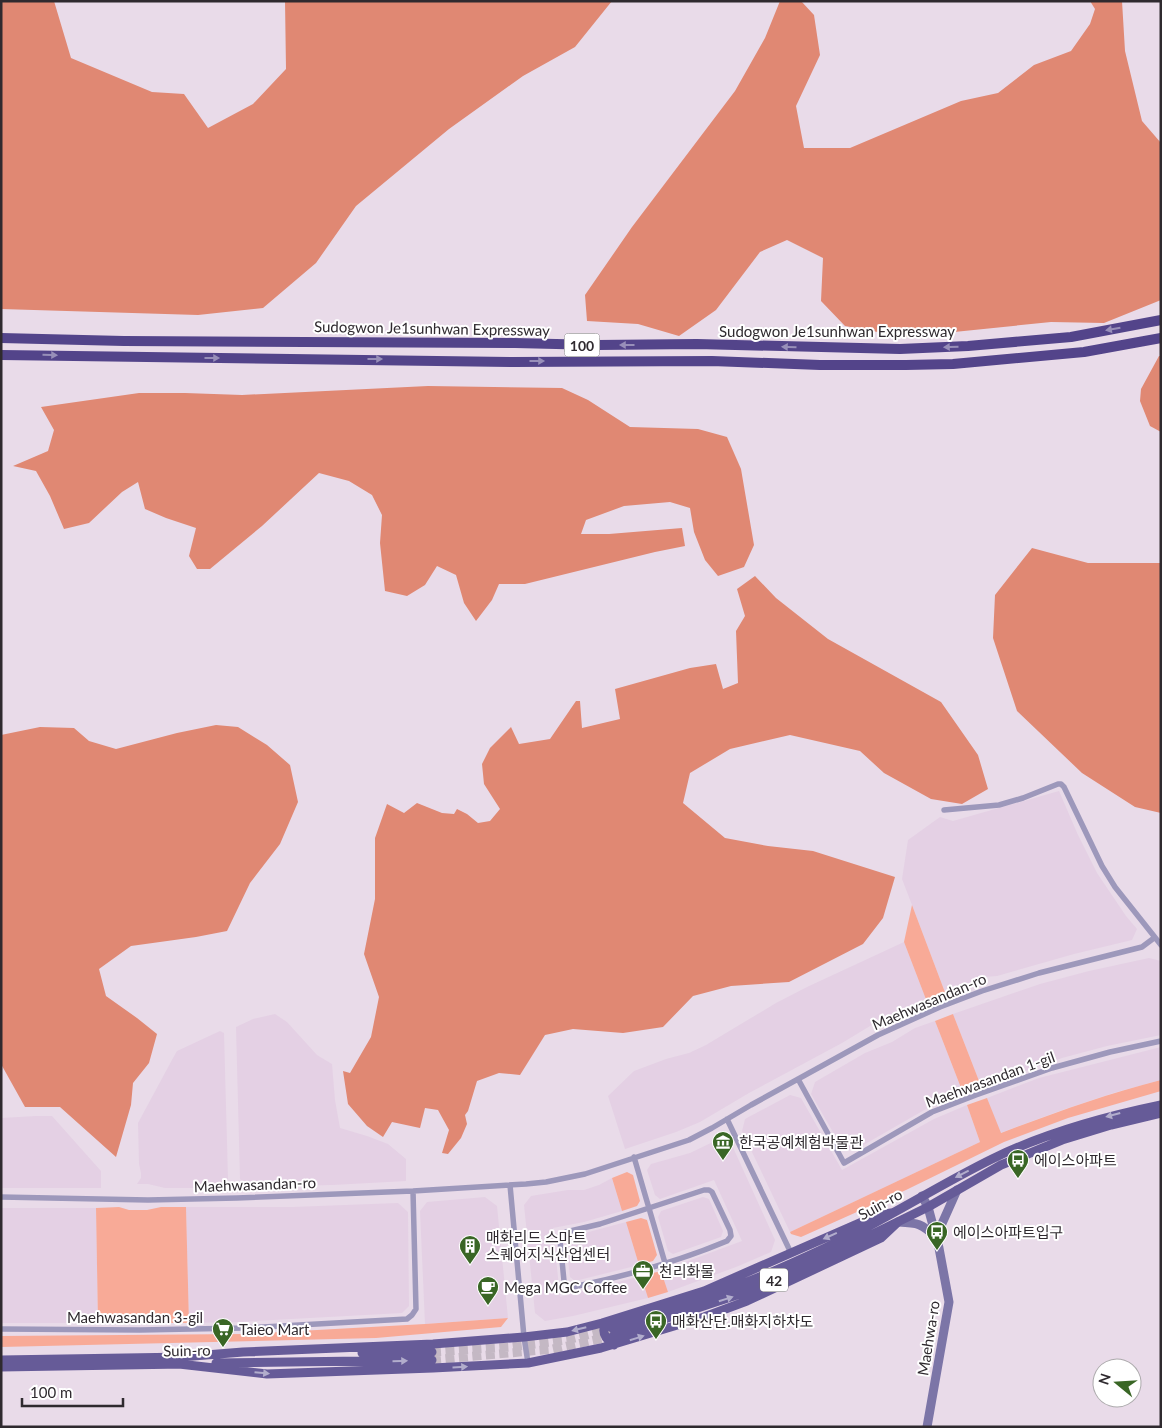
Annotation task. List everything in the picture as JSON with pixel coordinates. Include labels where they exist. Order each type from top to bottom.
[{"type":"highway","name":"Sudogwon Je1sunhwan Expressway","points":[[1,338],[597,345],[697,344],[900,348],[968,346],[1071,337],[1161,320]]},
{"type":"highway","name":"Sudogwon Je1sunhwan Expressway","points":[[1,355],[513,362],[712,361],[906,365],[953,364],[1084,352],[1161,338]]},
{"type":"main road","name":"Suin-ro","points":[[611,1333],[736,1287],[826,1248],[994,1158],[1083,1124],[1125,1112],[1161,1105]]},
{"type":"main road","name":"Suin-ro","points":[[611,1333],[743,1294],[816,1262],[928,1207],[1001,1165],[1062,1140],[1111,1125],[1161,1113]]},
{"type":"main road","points":[[180,1361],[243,1352],[376,1347],[524,1337],[567,1332],[611,1333],[873,1217],[891,1213]]},
{"type":"main road","points":[[180,1361],[268,1374],[528,1363],[601,1348],[611,1333]]},
{"type":"main road","name":"Suin-ro","points":[[1,1367],[432,1356]]},
{"type":"main road","name":"Suin-ro","points":[[1,1360],[180,1361]]},
{"type":"street","points":[[944,810],[999,805],[1061,784],[1102,866],[1115,887],[1161,945]]},
{"type":"street","name":"Maehwasandan-ro","points":[[1,1197],[158,1200],[413,1191],[546,1182],[585,1174],[690,1140],[878,1035],[940,1007],[1039,973],[1142,947],[1154,938]]},
{"type":"street","name":"Maehwasandan 1-gil","points":[[798,1079],[844,1163],[932,1112],[976,1095],[1052,1068],[1110,1052],[1161,1041]]},
{"type":"street","points":[[727,1119],[791,1253]]},
{"type":"street","points":[[634,1157],[665,1263]]},
{"type":"street","points":[[510,1185],[528,1363]]},
{"type":"street","points":[[709,1190],[712,1192],[731,1236],[727,1241],[619,1277],[573,1287],[567,1285],[564,1281],[560,1240],[562,1235],[566,1232],[600,1224],[650,1207],[709,1190]]},
{"type":"street","points":[[898,1222],[916,1223],[925,1226],[936,1237],[957,1190]]},
{"type":"street","name":"Maehwasandan 3-gil","points":[[1,1329],[140,1330],[244,1328],[407,1319],[412,1316],[416,1309],[413,1191]]},
{"type":"street","name":"Maehwa-ro","points":[[922,1196],[928,1207],[936,1237],[949,1302],[927,1427]]},
{"type":"shaded area","points":[[1,1],[54,1],[71,58],[152,92],[184,94],[208,128],[253,104],[286,69],[285,1],[612,1],[575,47],[523,76],[449,129],[356,206],[316,263],[263,308],[198,315],[1,309]]},
{"type":"shaded area","points":[[780,1],[801,1],[814,15],[820,55],[796,106],[804,148],[850,148],[961,101],[998,93],[1034,65],[1071,51],[1090,24],[1095,9],[1090,1],[1122,1],[1125,51],[1142,121],[1161,143],[1161,300],[1104,323],[1051,322],[905,337],[845,326],[821,301],[823,258],[787,240],[760,252],[716,310],[679,336],[638,324],[587,321],[585,295],[632,227],[735,91],[765,38]]},
{"type":"shaded area","points":[[1159,356],[1161,356],[1161,432],[1150,426],[1140,401],[1141,389]]},
{"type":"shaded area","points":[[428,386],[562,388],[588,400],[630,427],[698,429],[727,437],[741,469],[754,545],[744,567],[718,576],[705,560],[694,532],[690,508],[670,502],[624,506],[586,520],[581,534],[609,534],[682,528],[685,546],[525,584],[499,584],[492,600],[476,621],[464,603],[456,575],[437,566],[425,585],[407,596],[385,591],[380,543],[382,515],[372,495],[349,481],[319,473],[262,526],[210,569],[197,569],[189,556],[196,528],[145,509],[138,482],[122,492],[89,523],[64,529],[50,496],[36,471],[13,466],[48,451],[54,430],[41,407],[139,393],[242,395]]},
{"type":"shaded area","points":[[1032,548],[1088,563],[1161,563],[1161,813],[1135,807],[1082,773],[1017,711],[993,638],[995,595]]},
{"type":"shaded area","points":[[755,576],[776,598],[828,639],[941,702],[978,755],[988,789],[962,804],[931,799],[884,773],[860,751],[790,735],[730,749],[690,773],[683,803],[725,838],[768,846],[813,851],[895,877],[883,918],[863,944],[789,982],[731,986],[693,996],[663,1027],[623,1033],[573,1029],[545,1035],[520,1075],[499,1073],[477,1081],[465,1115],[467,1124],[461,1138],[448,1154],[442,1153],[449,1130],[438,1110],[425,1108],[420,1128],[392,1122],[383,1137],[367,1126],[348,1104],[343,1071],[350,1073],[371,1037],[379,997],[364,954],[375,899],[375,838],[387,804],[404,813],[417,803],[442,813],[454,814],[457,809],[478,823],[490,821],[500,809],[484,784],[482,764],[490,748],[511,727],[519,744],[550,739],[576,701],[580,701],[582,728],[620,719],[615,689],[690,668],[716,664],[723,689],[738,683],[736,631],[745,616],[737,589]]},
{"type":"shaded area","points":[[216,725],[238,727],[267,745],[290,765],[298,802],[280,844],[250,883],[227,931],[131,946],[99,969],[106,996],[157,1034],[149,1063],[133,1083],[131,1105],[116,1157],[60,1107],[25,1107],[1,1064],[1,735],[40,727],[74,728],[89,741],[116,749]]},
{"type":"shaded area","points":[[1059,791],[1097,873],[1137,929],[1132,940],[997,976],[983,977],[946,995],[902,879],[908,840],[940,817],[953,821]]},
{"type":"shaded area","points":[[912,905],[946,995],[927,1002],[904,942]]},
{"type":"shaded area","points":[[904,942],[927,1002],[880,1020],[700,1122],[625,1149],[608,1096],[634,1071],[689,1053],[706,1045],[776,1003]]},
{"type":"shaded area","points":[[1149,958],[1161,961],[1161,1035],[1107,1046],[1062,1058],[981,1086],[953,1014],[1040,984]]},
{"type":"shaded area","points":[[275,1014],[287,1022],[317,1055],[332,1064],[340,1128],[388,1144],[406,1159],[406,1181],[248,1187],[240,1179],[236,1027],[253,1019]]},
{"type":"shaded area","points":[[953,1014],[981,1086],[963,1093],[935,1021]]},
{"type":"shaded area","points":[[935,1021],[963,1093],[926,1109],[853,1151],[841,1146],[811,1094],[815,1082],[865,1053],[892,1042],[915,1028]]},
{"type":"shaded area","points":[[220,1031],[224,1033],[228,1179],[219,1188],[165,1188],[148,1184],[137,1184],[141,1178],[138,1123],[173,1058],[177,1051]]},
{"type":"shaded area","points":[[1161,1047],[1161,1080],[1113,1093],[1000,1133],[987,1098],[1039,1078]]},
{"type":"shaded area","points":[[1161,1080],[1161,1091],[1068,1118],[1004,1142],[906,1190],[801,1237],[790,1232],[980,1142],[967,1105],[987,1098],[1001,1133],[1080,1104]]},
{"type":"shaded area","points":[[790,1095],[801,1098],[842,1170],[934,1119],[967,1105],[980,1142],[790,1232],[742,1131],[745,1119]]},
{"type":"shaded area","points":[[52,1116],[101,1171],[101,1188],[1,1188],[1,1118]]},
{"type":"shaded area","points":[[719,1139],[731,1143],[775,1240],[771,1252],[668,1292],[661,1271],[742,1241],[714,1180],[660,1199],[655,1195],[647,1170],[651,1164],[690,1153]]},
{"type":"shaded area","points":[[627,1172],[633,1175],[640,1201],[637,1206],[622,1211],[612,1178]]},
{"type":"shaded area","points":[[612,1178],[622,1211],[584,1222],[553,1228],[560,1297],[641,1276],[648,1298],[545,1321],[535,1313],[524,1205],[531,1196],[568,1190],[584,1190]]},
{"type":"shaded area","name":"매화리드 스마트 스퀘어지식산업센터","points":[[485,1197],[497,1206],[508,1318],[425,1324],[420,1211],[427,1202]]},
{"type":"shaded area","points":[[703,1197],[709,1199],[723,1231],[721,1237],[673,1254],[668,1251],[658,1217],[661,1211]]},
{"type":"shaded area","points":[[398,1203],[408,1212],[409,1306],[402,1313],[189,1323],[186,1207],[292,1207]]},
{"type":"shaded area","points":[[119,1207],[129,1210],[147,1210],[161,1207],[186,1207],[189,1323],[98,1323],[96,1208]]},
{"type":"shaded area","points":[[1,1208],[96,1208],[98,1323],[1,1323]]},
{"type":"shaded area","points":[[641,1218],[647,1220],[657,1255],[653,1261],[639,1265],[626,1222]]},
{"type":"shaded area","points":[[626,1222],[639,1265],[575,1281],[570,1277],[566,1242],[570,1237]]},
{"type":"shaded area","points":[[661,1271],[668,1292],[648,1298],[641,1276]]},
{"type":"shaded area","points":[[508,1318],[501,1327],[376,1338],[1,1347],[1,1336],[243,1334]]},
{"type":"tunnel","points":[[432,1352],[511,1347],[567,1340],[610,1329]]},
{"type":"tunnel","points":[[432,1360],[553,1349],[613,1336]]},
{"type":"place","name":"한국공예체험박물관","points":[[723,1161]]},
{"type":"place","name":"에이스아파트","points":[[1018,1179]]},
{"type":"place","name":"에이스아파트입구","points":[[937,1251]]},
{"type":"place","name":"매화리드 스마트 스퀘어지식산업센터","points":[[470,1265]]},
{"type":"place","name":"천리화물","points":[[643,1290]]},
{"type":"place","name":"Mega MGC Coffee","points":[[488,1306]]},
{"type":"place","name":"매화산단.매화지하차도","points":[[656,1340]]},
{"type":"place","name":"Taieo Mart","points":[[223,1348]]}]
